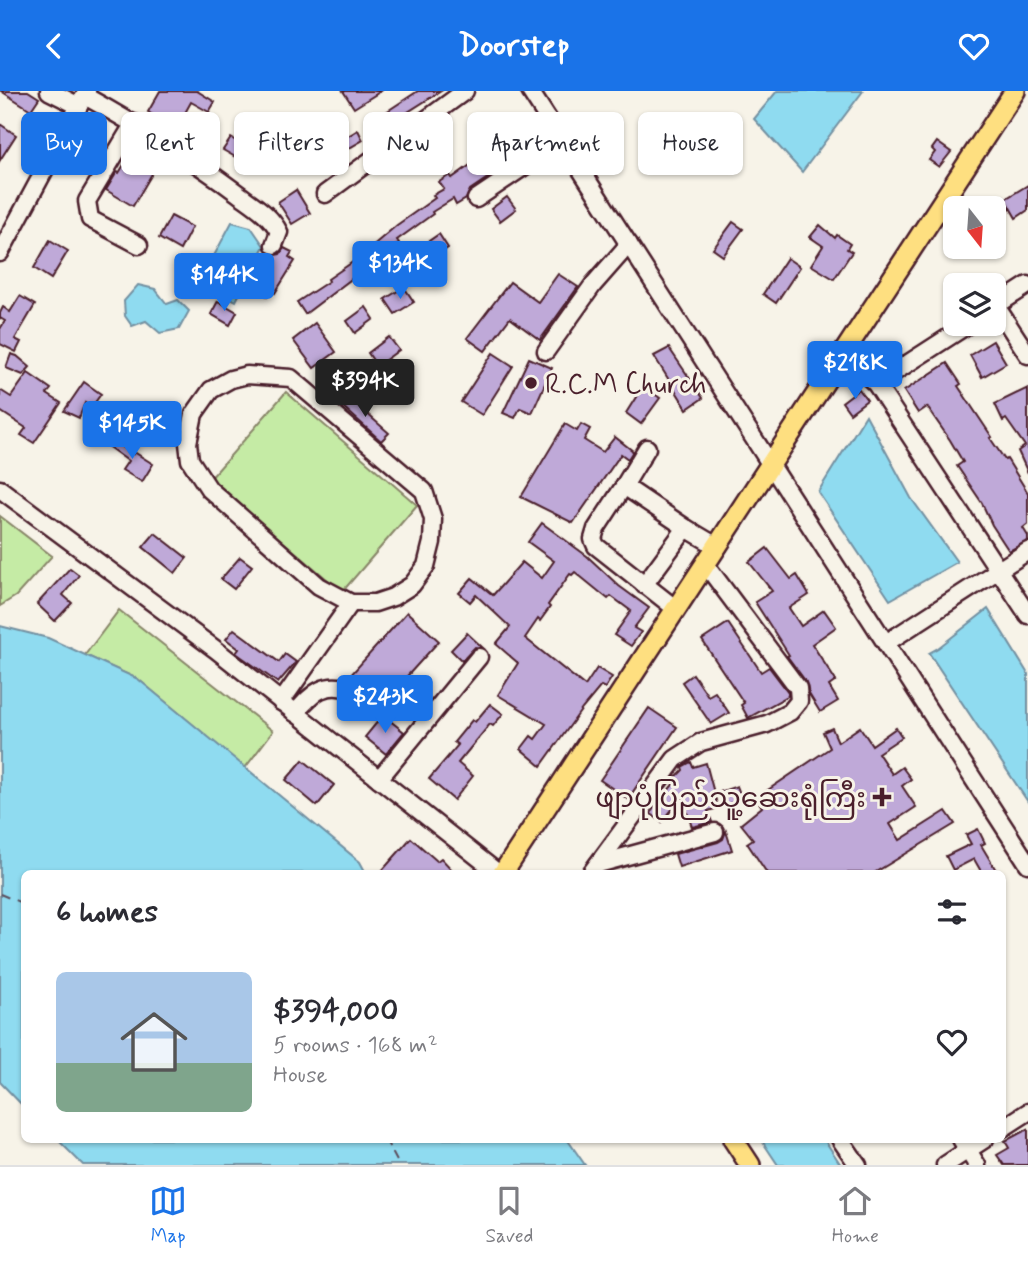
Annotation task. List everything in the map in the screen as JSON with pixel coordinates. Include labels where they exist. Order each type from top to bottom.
[{"type":"main road","points":[[502,870],[718,547],[1015,91]]},
{"type":"main road","points":[[736,1143],[750,1165]]},
{"type":"street","points":[[49,91],[84,98],[121,116]]},
{"type":"street","points":[[324,194],[464,91]]},
{"type":"street","points":[[530,91],[543,112]]},
{"type":"street","points":[[0,253],[84,98]]},
{"type":"street","points":[[121,145],[87,201],[87,210],[90,219],[139,245]]},
{"type":"street","points":[[214,175],[265,214],[279,232],[274,245]]},
{"type":"street","points":[[476,199],[512,175]]},
{"type":"street","points":[[584,175],[1027,859]]},
{"type":"street","points":[[546,351],[593,285],[629,244]]},
{"type":"street","points":[[1006,300],[1028,285]]},
{"type":"street","points":[[1006,323],[1028,355]]},
{"type":"street","points":[[876,384],[950,336]]},
{"type":"street","points":[[843,353],[876,384],[1028,615]]},
{"type":"street","points":[[247,375],[291,378],[425,493],[433,519],[432,542],[426,566],[412,585],[393,597],[375,603],[351,603],[319,586],[209,489],[195,470],[190,460],[188,443],[194,414],[211,390],[222,383],[247,375]]},
{"type":"street","points":[[648,448],[596,529],[593,539],[596,546],[676,609]]},
{"type":"street","points":[[624,486],[718,547]]},
{"type":"street","points":[[0,489],[215,649],[496,870]]},
{"type":"street","points":[[644,585],[686,528]]},
{"type":"street","points":[[886,643],[1028,551]]},
{"type":"street","points":[[594,869],[675,759],[701,742],[766,724],[790,712],[799,701],[798,688],[706,565]]},
{"type":"street","points":[[281,702],[351,603]]},
{"type":"street","points":[[379,779],[479,657]]},
{"type":"street","points":[[295,713],[313,694],[332,685],[352,690]]},
{"type":"street","points":[[594,869],[715,832]]},
{"type":"street","points":[[1006,1126],[1028,1112]]},
{"type":"street","points":[[843,1143],[858,1165]]},
{"type":"street","points":[[944,1165],[964,1145],[977,1165]]},
{"type":"green space","points":[[286,392],[417,505],[342,592],[210,479]]},
{"type":"green space","points":[[0,516],[52,556],[16,596],[0,606]]},
{"type":"green space","points":[[119,610],[273,731],[245,768],[138,679],[85,655]]},
{"type":"water","points":[[777,91],[863,91],[802,172],[754,119]]},
{"type":"water","points":[[232,222],[251,227],[264,246],[236,301],[200,282]]},
{"type":"water","points":[[138,285],[155,289],[167,304],[178,300],[189,311],[179,329],[160,333],[146,321],[132,326],[125,316],[124,301]]},
{"type":"water","points":[[866,415],[911,498],[957,562],[890,600],[818,492]]},
{"type":"water","points":[[988,609],[1028,674],[1028,802],[929,653]]},
{"type":"water","points":[[0,626],[48,638],[138,679],[360,862],[364,870],[21,870],[21,1104],[0,1082]]},
{"type":"water","points":[[61,1143],[570,1143],[585,1165],[83,1165]]},
{"type":"water","points":[[763,1143],[827,1143],[841,1165],[778,1165]]},
{"type":"building","points":[[1,91],[28,91],[39,98],[31,110]]},
{"type":"building","points":[[160,91],[197,91],[215,102],[209,112],[191,102],[186,112],[148,112]]},
{"type":"building","points":[[343,91],[381,91],[354,108]]},
{"type":"building","points":[[418,91],[441,91],[408,112],[386,112]]},
{"type":"building","points":[[0,124],[16,135],[0,160]]},
{"type":"building","points":[[358,130],[363,140],[349,148],[349,135]]},
{"type":"building","points":[[231,138],[234,140],[234,156],[223,150]]},
{"type":"building","points":[[937,142],[951,152],[939,167],[929,160],[935,152],[932,149]]},
{"type":"building","points":[[467,167],[467,175],[492,175],[470,190],[466,199],[456,205],[453,199],[432,212],[433,214],[397,240],[399,243],[305,314],[297,302],[329,281],[328,279],[435,198],[433,195],[444,189],[439,182],[450,175],[452,178]]},
{"type":"building","points":[[121,170],[121,175],[151,175],[133,206],[106,190],[117,172]]},
{"type":"building","points":[[1028,185],[1028,210],[1016,218],[1006,198]]},
{"type":"building","points":[[296,190],[310,213],[292,224],[278,202]]},
{"type":"building","points":[[507,197],[516,209],[500,221],[491,209]]},
{"type":"building","points":[[171,216],[192,227],[180,250],[159,238]]},
{"type":"building","points":[[733,222],[743,229],[723,256],[713,249]]},
{"type":"building","points":[[820,225],[835,238],[837,235],[850,244],[847,249],[852,252],[834,279],[811,265],[823,246],[810,237]]},
{"type":"building","points":[[439,234],[448,248],[426,263],[416,250]]},
{"type":"building","points":[[50,240],[68,251],[51,279],[34,268]]},
{"type":"building","points":[[284,248],[292,252],[289,257],[295,261],[275,293],[271,290],[267,296],[256,290],[275,255],[280,254]]},
{"type":"building","points":[[787,258],[800,267],[776,303],[763,294]]},
{"type":"building","points":[[558,274],[578,287],[540,340],[510,318],[485,351],[467,338],[510,282],[538,302]]},
{"type":"building","points":[[404,287],[414,302],[395,314],[385,299]]},
{"type":"building","points":[[20,296],[35,305],[15,339],[21,342],[16,352],[0,344],[0,329],[5,321],[0,318],[0,313],[3,307],[10,312]]},
{"type":"building","points":[[218,301],[237,312],[230,325],[211,314]]},
{"type":"building","points":[[366,307],[374,319],[355,333],[347,321]]},
{"type":"building","points":[[315,323],[336,352],[314,368],[293,340]]},
{"type":"building","points":[[389,337],[399,350],[377,366],[368,353]]},
{"type":"building","points":[[993,341],[1006,363],[982,377],[970,355]]},
{"type":"building","points":[[669,348],[703,398],[687,409],[654,356]]},
{"type":"building","points":[[493,353],[513,366],[482,415],[461,402]]},
{"type":"building","points":[[11,354],[30,367],[23,375],[6,368]]},
{"type":"building","name":"R.C.M Church","points":[[529,358],[552,368],[532,413],[520,408],[515,418],[503,413]]},
{"type":"building","points":[[947,363],[961,384],[958,386],[992,437],[990,438],[1028,493],[1028,524],[1023,528],[1028,541],[1009,551],[957,466],[963,462],[950,440],[927,407],[918,413],[904,391]]},
{"type":"building","points":[[28,373],[51,389],[47,394],[61,403],[34,443],[21,435],[26,428],[0,411],[0,390],[11,397]]},
{"type":"building","points":[[84,382],[101,394],[91,408],[85,403],[79,418],[64,411]]},
{"type":"building","points":[[643,386],[660,398],[641,424],[626,413]]},
{"type":"building","points":[[1028,388],[1028,473],[1018,451],[1025,446],[1006,419],[1003,421],[995,404]]},
{"type":"building","points":[[859,389],[867,400],[850,413],[842,402]]},
{"type":"building","points":[[348,397],[389,433],[381,441],[341,405]]},
{"type":"building","points":[[565,424],[577,431],[581,424],[590,429],[584,440],[603,452],[615,437],[633,451],[628,459],[621,454],[573,523],[521,497]]},
{"type":"building","points":[[111,438],[153,464],[142,482],[122,470],[128,461],[106,445]]},
{"type":"building","points":[[542,523],[587,556],[619,586],[649,608],[634,628],[641,632],[631,646],[614,635],[631,611],[611,596],[608,599],[575,572],[570,574],[548,605],[550,607],[525,638],[585,686],[597,668],[612,677],[605,688],[601,686],[582,709],[541,766],[521,749],[531,736],[535,739],[546,724],[498,695],[518,663],[496,644],[510,627],[476,595],[470,602],[459,593],[472,578],[493,595],[522,562],[542,578],[554,561],[528,542]]},
{"type":"building","points":[[155,533],[187,558],[175,573],[143,547]]},
{"type":"building","points":[[767,548],[791,579],[797,575],[809,595],[789,608],[801,626],[824,610],[836,627],[812,644],[836,681],[829,686],[838,701],[820,712],[809,694],[806,682],[755,602],[772,591],[749,562]]},
{"type":"building","points":[[240,557],[252,566],[234,589],[221,579]]},
{"type":"building","points":[[70,568],[79,575],[63,595],[72,603],[55,621],[37,604]]},
{"type":"building","points":[[407,612],[439,641],[380,706],[362,690],[359,682],[348,678]]},
{"type":"building","points":[[728,623],[761,672],[769,667],[788,692],[788,696],[748,718],[741,705],[744,703],[702,640]]},
{"type":"building","points":[[234,629],[279,662],[285,654],[296,662],[278,683],[236,653],[239,649],[226,639]]},
{"type":"building","points":[[467,633],[483,648],[475,647],[462,661],[451,650]]},
{"type":"building","points":[[693,674],[708,696],[715,692],[729,713],[711,724],[682,682]]},
{"type":"building","points":[[490,704],[503,714],[493,726],[490,724],[458,763],[473,776],[454,800],[429,779],[458,745],[454,742]]},
{"type":"building","points":[[649,708],[677,727],[628,799],[600,780]]},
{"type":"building","points":[[383,715],[404,732],[386,754],[365,737]]},
{"type":"building","points":[[860,727],[872,745],[896,728],[902,737],[878,753],[892,774],[902,767],[911,779],[902,786],[916,807],[890,824],[900,840],[946,811],[955,824],[879,870],[765,870],[747,843],[753,839],[741,824],[762,807],[756,798],[830,748],[823,732],[832,728],[838,742]]},
{"type":"building","points":[[303,760],[334,785],[317,806],[286,780]]},
{"type":"building","points":[[691,762],[693,767],[706,763],[718,808],[708,811],[712,822],[692,827],[682,797],[662,822],[650,813],[675,782],[674,779],[683,770],[682,767]]},
{"type":"building","points":[[737,786],[742,799],[726,805],[717,793]]},
{"type":"building","points":[[978,829],[985,843],[981,845],[996,870],[980,870],[974,859],[953,870],[946,856],[971,844],[966,835]]},
{"type":"building","points":[[726,831],[732,850],[679,867],[675,854],[718,842],[723,839]]},
{"type":"building","points":[[411,838],[437,861],[441,858],[452,870],[383,870]]},
{"type":"building","points":[[1028,1129],[1028,1165],[1004,1165],[997,1155],[1009,1148],[1006,1140]]},
{"type":"ferry route","points":[[0,894],[21,903]]},
{"type":"ferry route","points":[[387,1143],[399,1165]]},
{"type":"place","name":"R.C.M Church","points":[[531,383]]},
{"type":"place","name":"ဖျာပုံပြည်သူ့ဆေးရုံကြီး","points":[[882,797]]}]
